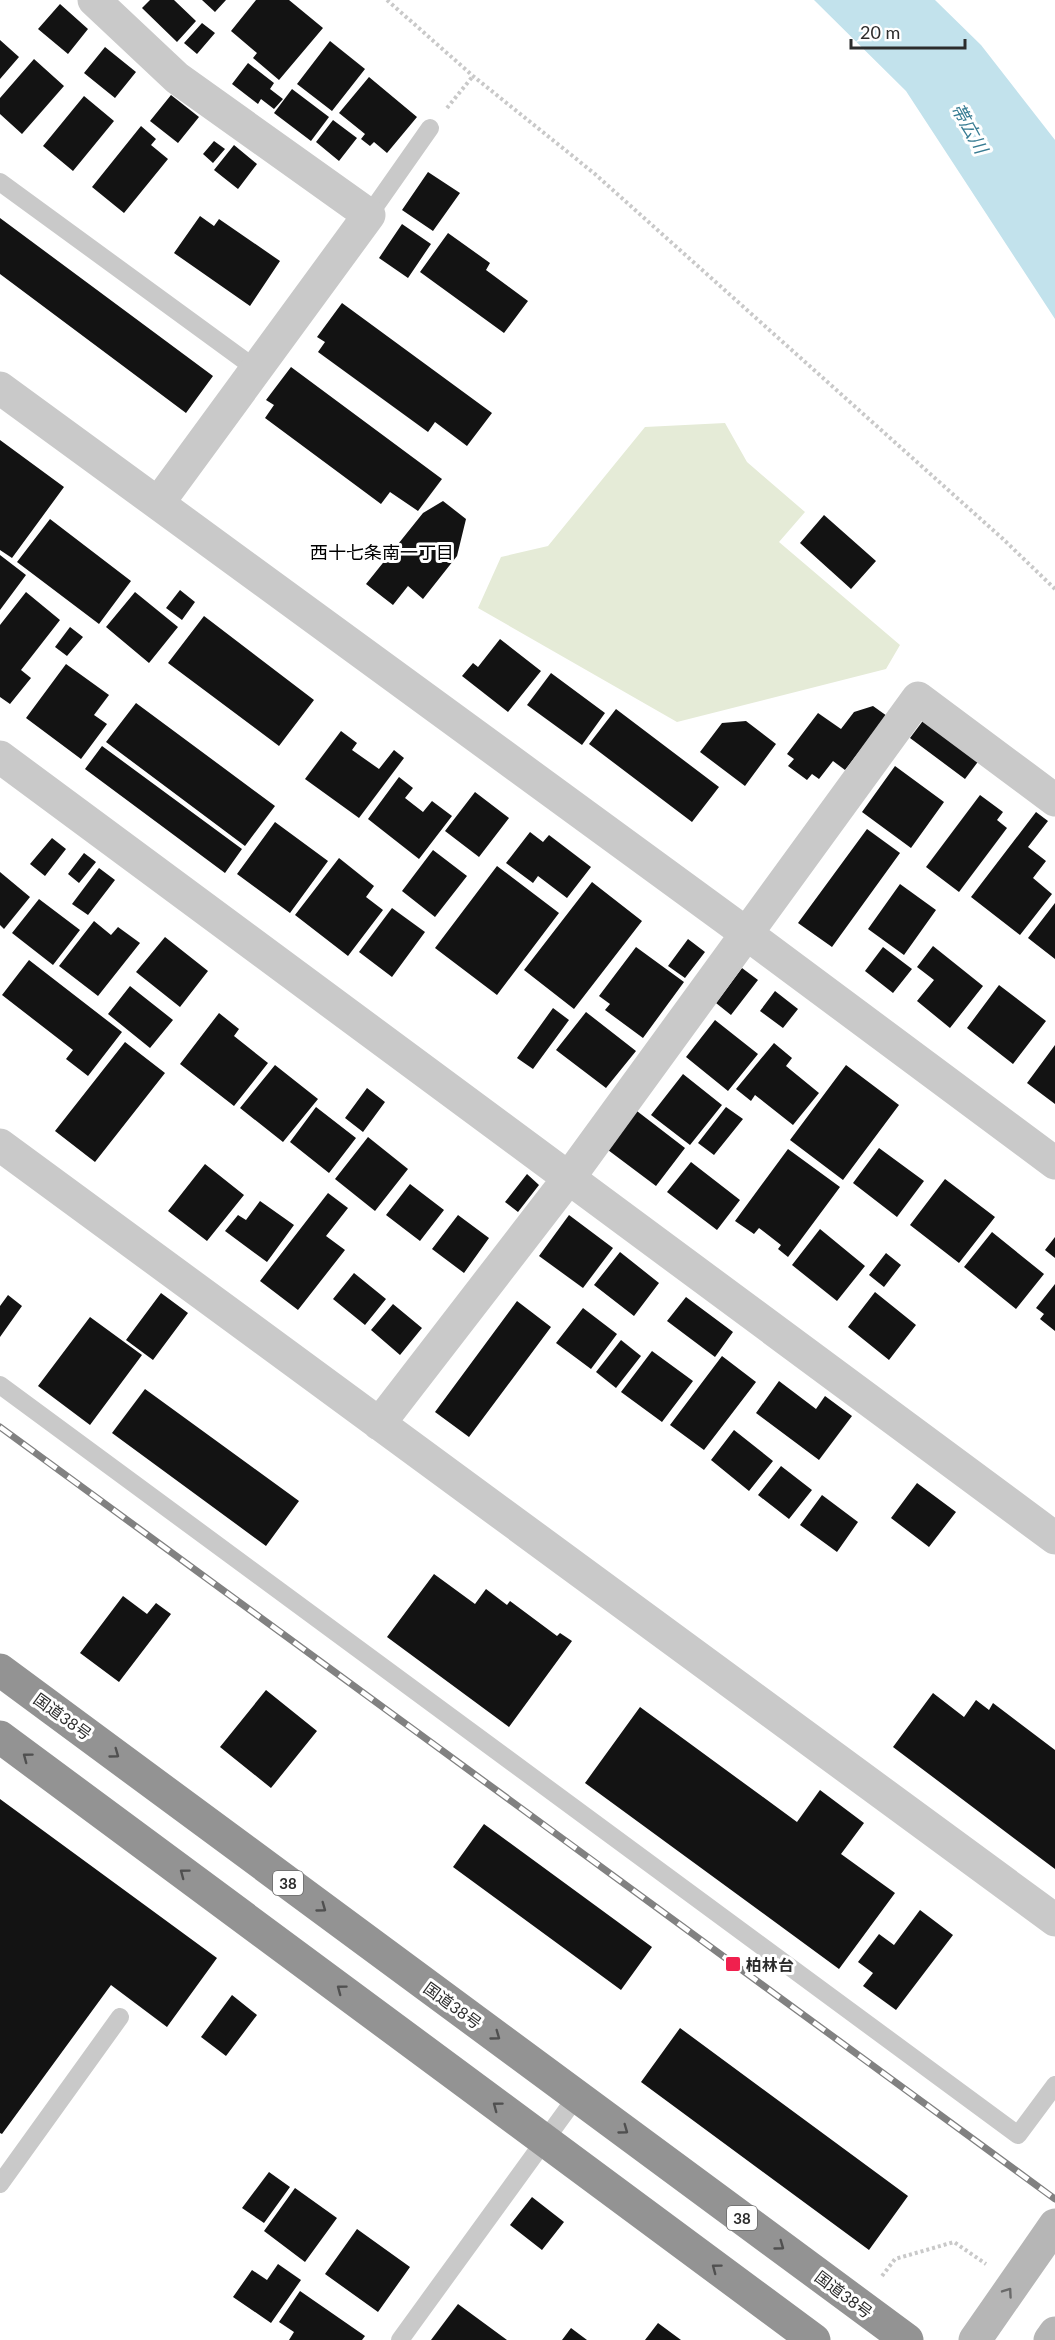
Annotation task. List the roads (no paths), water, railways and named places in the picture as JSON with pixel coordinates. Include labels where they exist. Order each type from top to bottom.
[{"type":"highway","name":"国道38号","points":[[0,1670],[907,2340]]},
{"type":"highway","points":[[0,1737],[814,2340]]},
{"type":"main road","points":[[975,2340],[1055,2225]]},
{"type":"main road","points":[[1050,2340],[1055,2333]]},
{"type":"street","points":[[94,0],[177,78],[369,215],[159,502]]},
{"type":"street","points":[[0,388],[159,502],[1055,1163]]},
{"type":"street","points":[[379,1424],[568,1179],[918,698],[1055,801]]},
{"type":"street","points":[[0,757],[1055,1538]]},
{"type":"street","points":[[0,1145],[1055,1920]]},
{"type":"lane","points":[[369,215],[430,128]]},
{"type":"lane","points":[[0,182],[256,369]]},
{"type":"lane","points":[[0,1385],[1018,2135],[1055,2085]]},
{"type":"lane","points":[[0,2184],[120,2017]]},
{"type":"lane","points":[[400,2340],[576,2096]]},
{"type":"water","name":"帯広川","points":[[814,0],[935,0],[981,45],[1055,140],[1055,319],[906,91]]},
{"type":"railway","points":[[0,1427],[1055,2199]]},
{"type":"place","name":"柏林台","points":[[733,1964]]},
{"type":"district","name":"西十七条南一丁目","points":[[382,552]]}]
